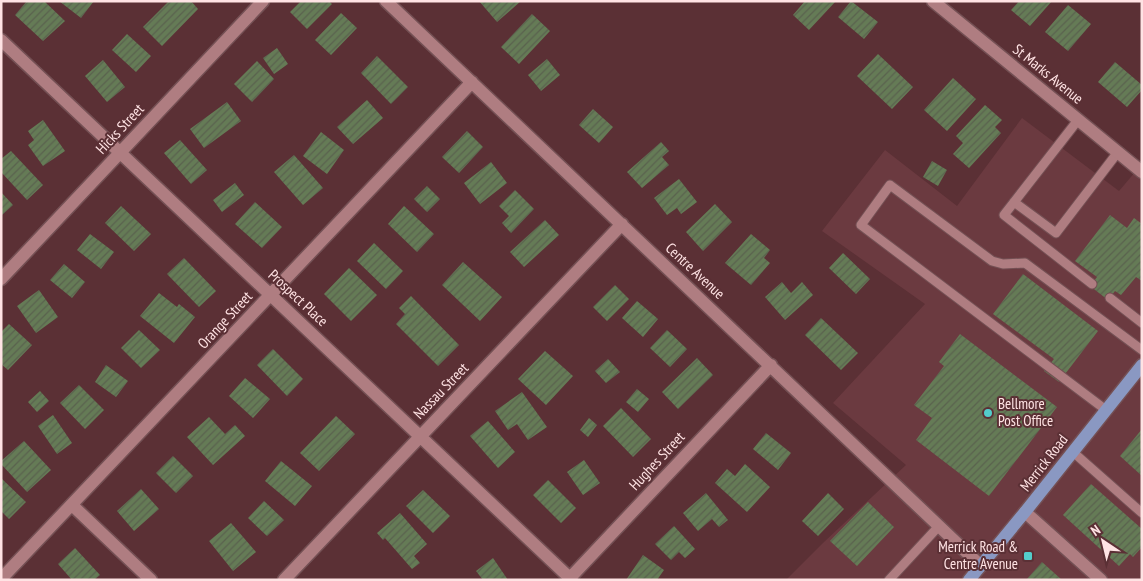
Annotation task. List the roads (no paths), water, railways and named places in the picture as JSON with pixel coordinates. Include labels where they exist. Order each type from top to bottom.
[{"type":"main road","name":"Merrick Road","points":[[969,580],[1142,365]]},
{"type":"street","name":"Hicks Street","points":[[1,280],[264,1]]},
{"type":"street","name":"Centre Avenue","points":[[386,1],[981,566]]},
{"type":"street","name":"St Marks Avenue","points":[[933,1],[1142,172]]},
{"type":"street","name":"Prospect Place","points":[[1,40],[570,579]]},
{"type":"street","name":"Orange Street","points":[[1,579],[472,82]]},
{"type":"street","name":"Nassau Street","points":[[284,580],[622,224]]},
{"type":"street","name":"Hughes Street","points":[[570,579],[771,365]]},
{"type":"street","points":[[72,505],[151,580]]},
{"type":"street","points":[[1025,512],[1101,580]]},
{"type":"lane","points":[[1078,120],[1004,215],[1092,284]]},
{"type":"lane","points":[[1014,202],[1056,233],[1118,152]]},
{"type":"lane","points":[[1106,410],[861,225],[890,184],[992,261],[1003,264],[1025,263],[1142,350]]},
{"type":"lane","points":[[1110,298],[1142,322]]},
{"type":"lane","points":[[1073,452],[1142,513]]},
{"type":"lane","points":[[889,580],[939,526]]},
{"type":"place","name":"Bellmore Post Office","points":[[988,413]]},
{"type":"place","name":"Merrick Road & Centre Avenue","points":[[1028,556]]}]
